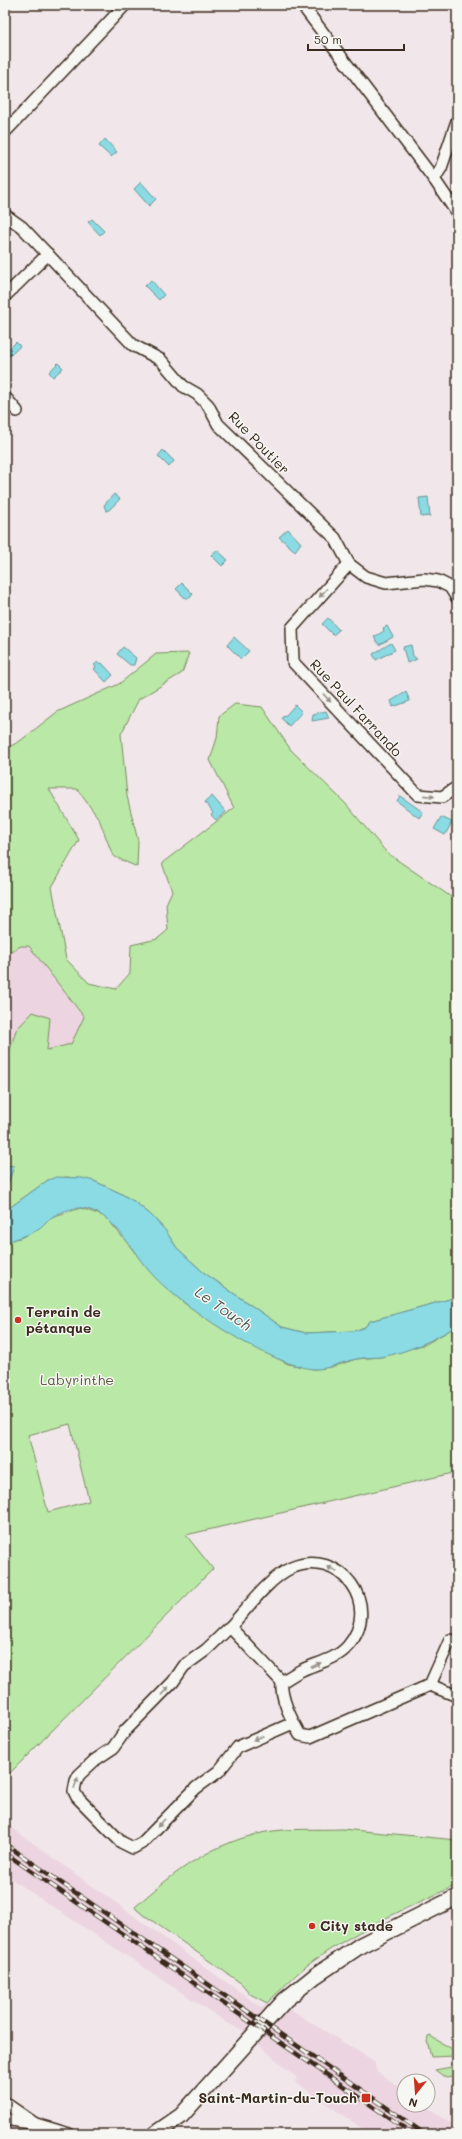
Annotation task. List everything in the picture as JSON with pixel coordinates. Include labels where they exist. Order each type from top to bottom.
[{"type":"street","points":[[5,132],[54,83],[125,5]]},
{"type":"street","points":[[302,5],[434,179],[457,213]]},
{"type":"street","points":[[434,179],[441,168],[457,121]]},
{"type":"street","name":"Rue Poutier","points":[[5,215],[22,227],[133,345],[160,360],[183,386],[197,394],[208,405],[218,424],[335,538],[349,564],[366,578],[386,583],[424,579],[438,581],[450,587],[457,598]]},
{"type":"street","points":[[5,296],[48,254]]},
{"type":"street","points":[[5,398],[17,411]]},
{"type":"street","name":"Rue Paul Farrando","points":[[349,564],[292,628],[293,662],[418,795],[442,797],[457,787]]},
{"type":"street","points":[[294,1723],[238,1747],[219,1771],[196,1788],[142,1843],[133,1848],[126,1847],[77,1797],[74,1791],[79,1775],[95,1760],[113,1748],[125,1731],[173,1682],[184,1666],[206,1650],[230,1628],[270,1584],[290,1569],[311,1564],[325,1565],[337,1570],[347,1579],[357,1592],[361,1615],[355,1637],[338,1655],[301,1670],[282,1682],[281,1688],[300,1735],[310,1738],[430,1685],[450,1640],[457,1642]]},
{"type":"street","points":[[230,1628],[282,1682]]},
{"type":"street","points":[[430,1685],[457,1696]]},
{"type":"street","points":[[155,2134],[181,2116],[285,2000],[315,1976],[361,1945],[457,1897]]},
{"type":"street","points":[[5,2103],[36,2124]]},
{"type":"street","points":[[5,2119],[15,2122],[36,2124],[70,2134]]},
{"type":"shaded area","points":[[21,946],[29,946],[93,1028],[5,1145],[5,954]]},
{"type":"shaded area","points":[[5,1823],[262,2008],[267,2003],[287,2008],[374,2061],[377,2072],[396,2085],[396,2113],[435,2113],[457,2127],[457,2134],[370,2134],[295,2082],[297,2078],[242,2030],[229,2024],[5,1875]]},
{"type":"green space","points":[[189,653],[182,673],[139,699],[121,734],[127,796],[138,841],[137,867],[113,856],[99,819],[77,789],[49,789],[79,840],[52,887],[66,959],[89,983],[116,989],[130,973],[131,945],[157,939],[168,930],[166,904],[172,891],[162,863],[234,808],[210,760],[217,738],[219,716],[235,704],[262,707],[291,750],[345,803],[387,853],[457,901],[457,1297],[370,1321],[365,1327],[354,1331],[306,1333],[282,1327],[203,1272],[177,1248],[165,1230],[151,1215],[135,1202],[94,1181],[67,1177],[48,1180],[5,1211],[5,1193],[13,1166],[5,1165],[5,1066],[16,1030],[33,1012],[50,1018],[47,1050],[71,1044],[84,1017],[29,946],[21,946],[5,954],[5,749],[20,741],[57,712],[119,684],[156,654]]},
{"type":"green space","name":"Labyrinthe","points":[[81,1208],[106,1217],[141,1260],[167,1288],[184,1303],[234,1335],[288,1364],[314,1369],[332,1367],[356,1359],[381,1357],[426,1344],[457,1326],[457,1472],[186,1535],[213,1569],[5,1778],[5,1245],[12,1239],[20,1238],[38,1229],[51,1217]],"holes":[[[70,1424],[89,1501],[48,1512],[28,1435]]]},
{"type":"green space","points":[[342,1829],[457,1840],[457,1885],[364,1929],[329,1950],[300,1971],[267,2003],[250,1994],[242,1984],[137,1910],[135,1907],[180,1870],[211,1851],[228,1843],[266,1832]]},
{"type":"green space","points":[[430,2036],[452,2049],[455,2056],[431,2057],[427,2041]]},
{"type":"green space","points":[[457,2066],[457,2076],[446,2078],[435,2070]]},
{"type":"water","points":[[105,139],[117,152],[111,157],[99,146]]},
{"type":"water","points":[[141,182],[156,199],[149,206],[134,189]]},
{"type":"water","points":[[92,219],[104,231],[100,235],[88,222]]},
{"type":"water","points":[[151,280],[164,295],[159,300],[145,286]]},
{"type":"water","points":[[16,342],[20,346],[10,356],[5,348],[10,348]]},
{"type":"water","points":[[58,363],[63,368],[53,377],[49,372]]},
{"type":"water","points":[[163,450],[174,461],[169,467],[158,456]]},
{"type":"water","points":[[114,494],[120,499],[106,511],[104,505]]},
{"type":"water","points":[[428,497],[430,516],[421,517],[419,498]]},
{"type":"water","points":[[288,529],[301,543],[295,551],[279,537]]},
{"type":"water","points":[[217,550],[228,560],[222,566],[211,555]]},
{"type":"water","points":[[182,583],[193,594],[190,598],[185,598],[176,589]]},
{"type":"water","points":[[328,618],[339,630],[333,635],[322,624]]},
{"type":"water","points":[[387,626],[393,637],[379,645],[374,637],[384,631],[383,628]]},
{"type":"water","points":[[234,637],[249,651],[241,659],[227,645]]},
{"type":"water","points":[[391,643],[395,650],[376,660],[373,654]]},
{"type":"water","points":[[411,645],[413,656],[417,659],[407,663],[403,647]]},
{"type":"water","points":[[123,647],[136,658],[134,665],[130,665],[117,654]]},
{"type":"water","points":[[98,662],[100,664],[102,663],[113,675],[106,682],[94,669],[96,667],[94,665]]},
{"type":"water","points":[[406,692],[410,701],[393,707],[391,701]]},
{"type":"water","points":[[295,705],[302,712],[289,726],[282,719],[282,716],[286,715]]},
{"type":"water","points":[[326,711],[329,718],[312,721],[313,714]]},
{"type":"water","points":[[212,796],[226,812],[216,820],[211,815],[213,813],[205,802]]},
{"type":"water","points":[[400,796],[423,812],[419,818],[397,801]]},
{"type":"water","points":[[441,817],[452,822],[445,835],[434,829]]},
{"type":"water","points":[[5,1165],[14,1166],[5,1193]]},
{"type":"water","name":"Le Touch","points":[[56,1177],[82,1178],[94,1181],[135,1202],[151,1215],[165,1230],[177,1248],[203,1272],[282,1327],[306,1333],[354,1331],[365,1327],[370,1321],[457,1297],[457,1326],[420,1345],[391,1355],[360,1358],[319,1369],[294,1365],[273,1357],[249,1345],[225,1331],[180,1300],[162,1285],[149,1271],[112,1224],[94,1211],[79,1208],[61,1212],[49,1219],[39,1229],[12,1240],[5,1245],[5,1211],[48,1180]]},
{"type":"railway","points":[[5,1844],[425,2134]]},
{"type":"railway","points":[[5,1853],[413,2134]]},
{"type":"place","name":"Terrain de pétanque","points":[[18,1320]]},
{"type":"place","name":"City stade","points":[[312,1926]]},
{"type":"place","name":"Saint-Martin-du-Touch","points":[[366,2098]]}]
